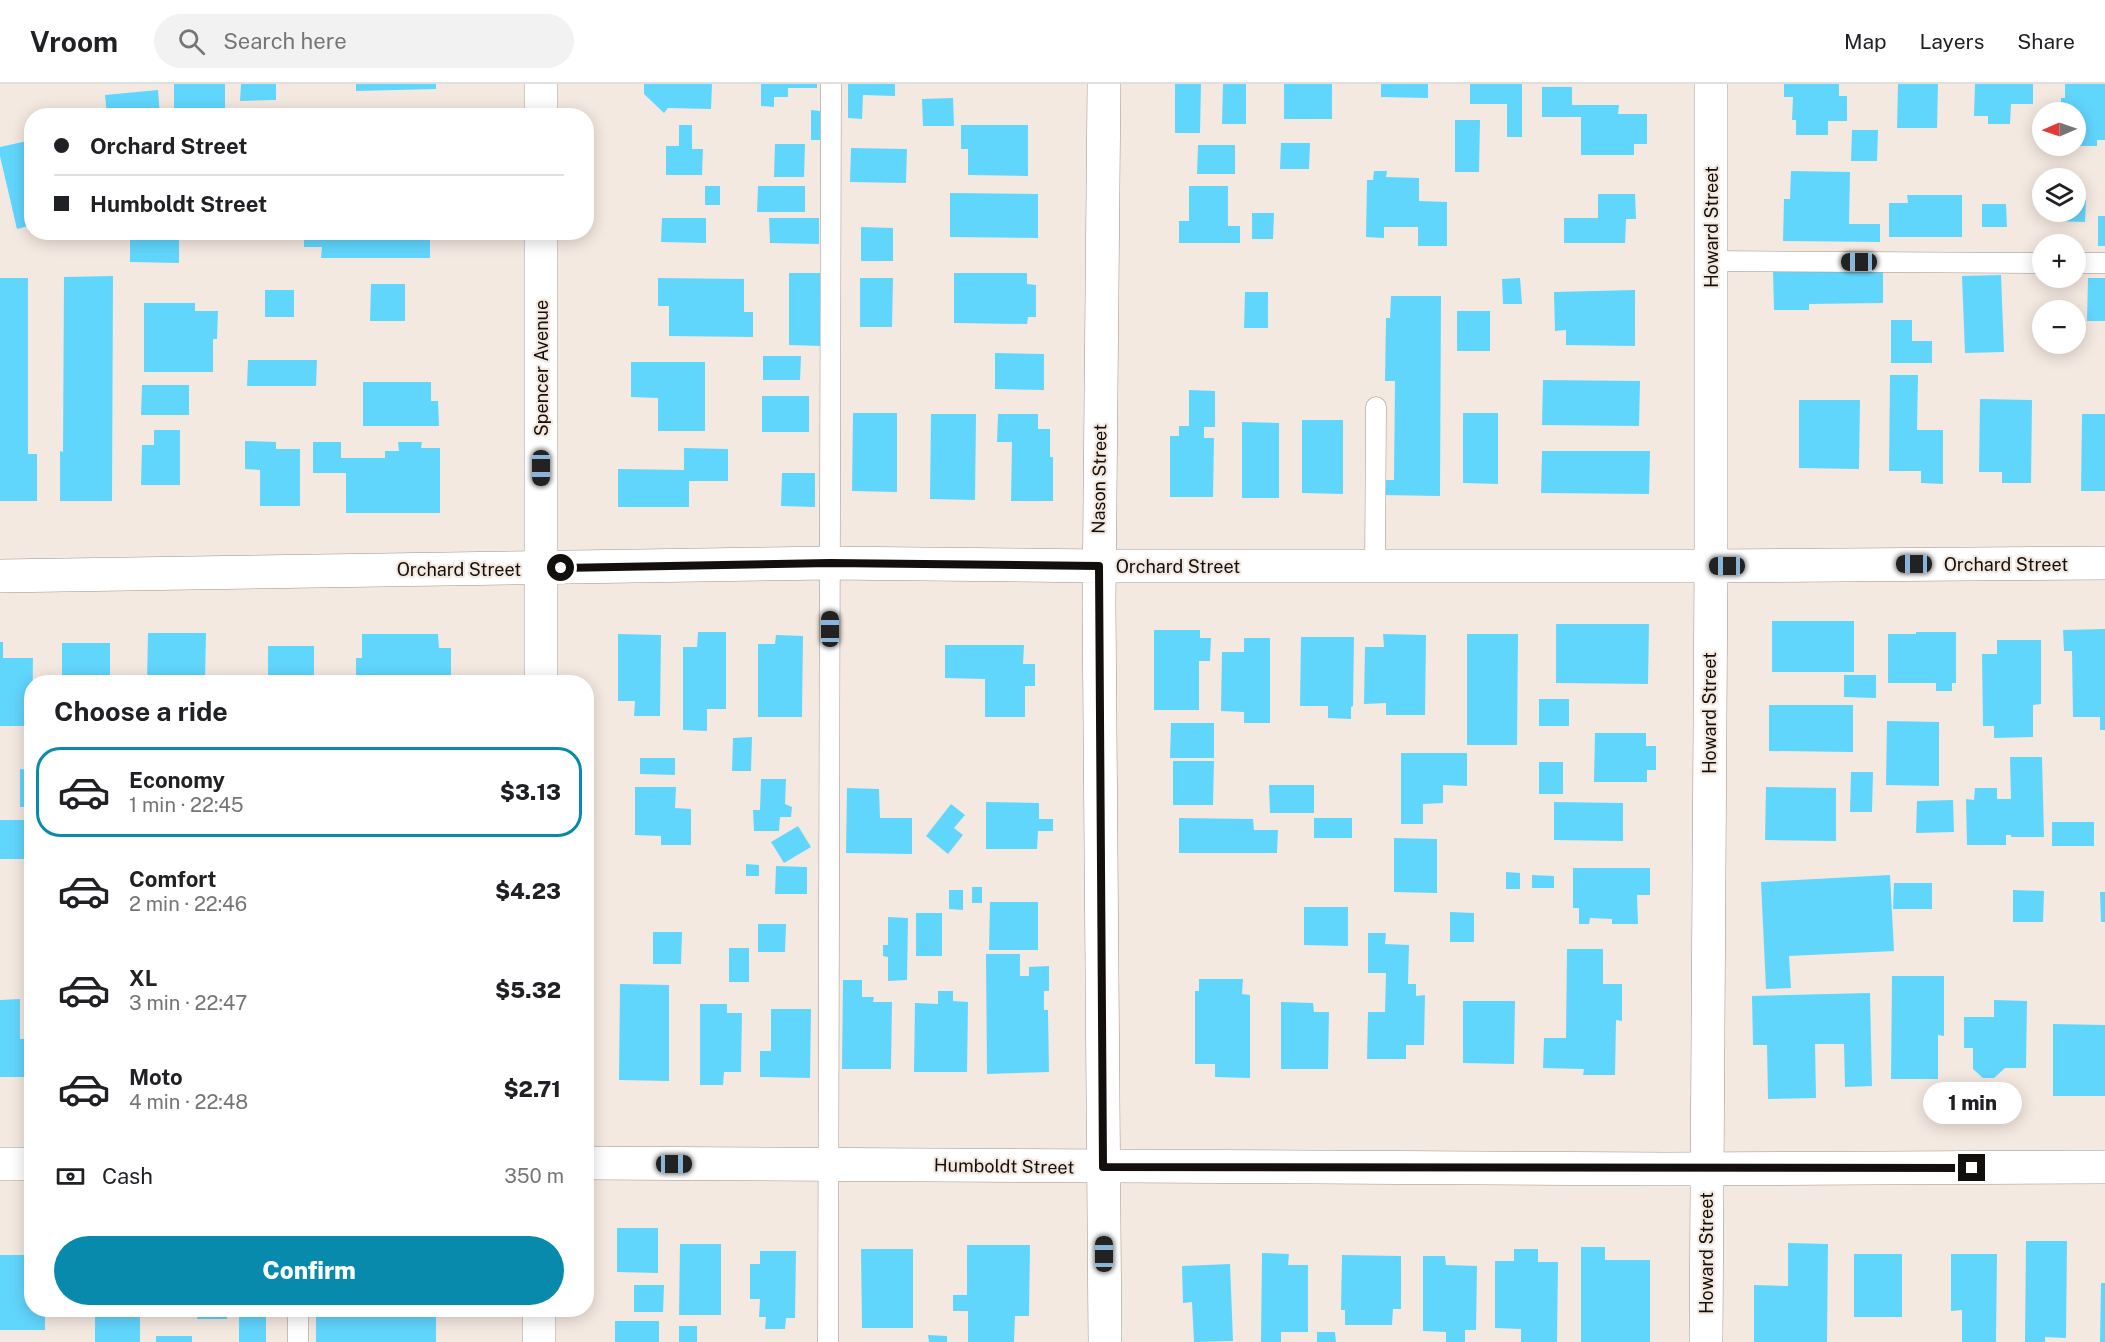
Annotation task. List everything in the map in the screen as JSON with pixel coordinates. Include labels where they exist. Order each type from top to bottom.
[{"type":"street","points":[[541,84],[541,108]]},
{"type":"street","name":"Nason Street","points":[[1104,84],[1099,566],[1105,1342]]},
{"type":"street","name":"Howard Street","points":[[1706,1342],[1711,566],[1711,84]]},
{"type":"street","name":"Spencer Avenue","points":[[541,240],[541,675]]},
{"type":"street","name":"Orchard Street","points":[[0,576],[830,563],[1099,566],[1711,566],[2105,563]]},
{"type":"street","name":"Humboldt Street","points":[[594,1163],[1707,1169],[2105,1167]]},
{"type":"street","points":[[0,1164],[24,1164]]},
{"type":"street","points":[[538,1342],[539,1317]]},
{"type":"lane","points":[[828,1342],[831,84]]},
{"type":"lane","points":[[1712,261],[2032,263]]},
{"type":"lane","points":[[2086,263],[2105,263]]},
{"type":"lane","points":[[1375,566],[1376,407]]},
{"type":"lane","points":[[298,1317],[298,1342]]},
{"type":"building","points":[[174,84],[225,84],[225,108],[174,108]]},
{"type":"building","points":[[241,84],[276,84],[276,100],[240,101]]},
{"type":"building","points":[[356,84],[436,84],[436,89],[356,91]]},
{"type":"building","points":[[644,84],[712,84],[711,109],[668,108],[664,113],[644,94]]},
{"type":"building","points":[[761,84],[817,84],[817,88],[788,88],[788,97],[774,97],[774,107],[761,106]]},
{"type":"building","points":[[848,84],[895,84],[895,96],[863,95],[862,119],[848,118]]},
{"type":"building","points":[[1175,84],[1201,84],[1200,133],[1175,133]]},
{"type":"building","points":[[1223,84],[1246,84],[1246,124],[1222,124]]},
{"type":"building","points":[[1284,84],[1332,84],[1332,119],[1284,119]]},
{"type":"building","points":[[1381,84],[1428,84],[1428,98],[1381,97]]},
{"type":"building","points":[[1470,84],[1522,84],[1522,137],[1507,137],[1507,104],[1470,104]]},
{"type":"building","points":[[1784,84],[1839,84],[1839,96],[1847,96],[1847,121],[1828,121],[1828,135],[1796,135],[1796,120],[1792,120],[1793,97],[1784,97]]},
{"type":"building","points":[[1898,84],[1938,84],[1937,128],[1897,128]]},
{"type":"building","points":[[1975,84],[2033,84],[2032,104],[2011,104],[2010,124],[1988,124],[1988,116],[1974,116]]},
{"type":"building","points":[[2065,84],[2105,84],[2105,140],[2097,140],[2097,146],[2086,146],[2086,102],[2061,102],[2061,98],[2065,98]]},
{"type":"building","points":[[1542,87],[1572,87],[1572,105],[1619,105],[1618,114],[1647,114],[1647,144],[1634,144],[1634,155],[1581,155],[1581,117],[1542,117]]},
{"type":"building","points":[[158,90],[159,108],[106,108],[105,95]]},
{"type":"building","points":[[953,98],[954,126],[923,126],[922,99]]},
{"type":"building","points":[[811,110],[820,111],[820,140],[811,140]]},
{"type":"building","points":[[1455,120],[1480,120],[1479,172],[1455,172]]},
{"type":"building","points":[[679,125],[692,125],[692,149],[703,149],[702,175],[666,175],[666,146],[679,146]]},
{"type":"building","points":[[961,125],[1028,125],[1028,176],[968,175],[968,149],[961,149]]},
{"type":"building","points":[[1852,130],[1878,130],[1877,161],[1851,161]]},
{"type":"building","points":[[24,142],[24,227],[17,229],[0,156],[0,147]]},
{"type":"building","points":[[1281,143],[1310,143],[1309,169],[1280,169]]},
{"type":"building","points":[[775,144],[805,144],[804,177],[774,177]]},
{"type":"building","points":[[1198,145],[1235,145],[1235,174],[1197,174]]},
{"type":"building","points":[[851,148],[907,149],[906,183],[850,182]]},
{"type":"building","points":[[1374,171],[1387,171],[1386,177],[1419,178],[1419,201],[1447,202],[1447,246],[1418,246],[1418,227],[1384,227],[1384,238],[1366,237],[1367,180],[1373,180]]},
{"type":"building","points":[[1791,171],[1850,172],[1849,224],[1880,224],[1880,242],[1783,241],[1784,199],[1790,199]]},
{"type":"building","points":[[705,186],[720,186],[720,205],[705,205]]},
{"type":"building","points":[[758,186],[805,186],[805,212],[757,212]]},
{"type":"building","points":[[1189,186],[1228,186],[1228,226],[1240,226],[1240,243],[1179,243],[1179,221],[1189,221]]},
{"type":"building","points":[[950,193],[1038,194],[1038,238],[950,237]]},
{"type":"building","points":[[1598,194],[1635,194],[1636,219],[1626,219],[1625,243],[1564,243],[1564,218],[1598,218]]},
{"type":"building","points":[[1907,195],[1962,195],[1962,237],[1889,237],[1889,203],[1908,203]]},
{"type":"building","points":[[1982,204],[2006,204],[2007,227],[1982,227]]},
{"type":"building","points":[[1252,213],[1274,213],[1273,239],[1252,239]]},
{"type":"building","points":[[2098,216],[2105,216],[2105,246],[2098,246]]},
{"type":"building","points":[[662,218],[706,218],[706,243],[661,242]]},
{"type":"building","points":[[769,218],[819,218],[819,244],[770,243]]},
{"type":"building","points":[[861,227],[893,228],[893,261],[861,261]]},
{"type":"building","points":[[130,240],[179,240],[179,263],[130,262]]},
{"type":"building","points":[[304,240],[430,240],[430,258],[321,258],[322,247],[304,247]]},
{"type":"building","points":[[1883,270],[1883,303],[1809,304],[1809,310],[1774,310],[1773,271]]},
{"type":"building","points":[[789,273],[822,273],[822,346],[789,345]]},
{"type":"building","points":[[954,273],[1027,273],[1027,284],[1036,285],[1036,317],[1028,317],[1027,324],[954,323]]},
{"type":"building","points":[[2001,275],[2004,352],[1965,353],[1962,276]]},
{"type":"building","points":[[113,276],[112,501],[60,501],[60,451],[63,452],[64,277]]},
{"type":"building","points":[[0,278],[28,278],[28,454],[37,454],[37,501],[0,501]]},
{"type":"building","points":[[658,278],[744,279],[744,312],[753,312],[753,337],[669,336],[669,306],[658,306]]},
{"type":"building","points":[[860,278],[893,278],[892,327],[860,327]]},
{"type":"building","points":[[1520,278],[1522,304],[1503,304],[1502,279]]},
{"type":"building","points":[[2088,278],[2105,278],[2105,321],[2087,321]]},
{"type":"building","points":[[371,284],[405,284],[405,321],[370,321]]},
{"type":"building","points":[[265,290],[294,290],[294,317],[265,317]]},
{"type":"building","points":[[1635,290],[1635,346],[1566,345],[1566,330],[1555,331],[1554,292]]},
{"type":"building","points":[[1245,292],[1268,292],[1268,328],[1244,328]]},
{"type":"building","points":[[1391,296],[1441,296],[1440,496],[1383,495],[1383,480],[1394,480],[1395,381],[1385,381],[1386,318],[1390,318]]},
{"type":"building","points":[[144,303],[195,303],[195,311],[218,311],[217,339],[213,339],[213,372],[144,372]]},
{"type":"building","points":[[1457,311],[1490,311],[1490,351],[1457,351]]},
{"type":"building","points":[[1891,320],[1912,320],[1912,341],[1932,341],[1932,363],[1891,363]]},
{"type":"building","points":[[995,353],[1044,354],[1044,390],[995,389]]},
{"type":"building","points":[[763,356],[801,356],[800,380],[763,380]]},
{"type":"building","points":[[248,360],[317,360],[316,386],[247,386]]},
{"type":"building","points":[[631,362],[705,362],[705,431],[658,431],[658,398],[631,397]]},
{"type":"building","points":[[1890,375],[1918,375],[1917,430],[1943,430],[1943,484],[1921,483],[1921,471],[1889,471]]},
{"type":"building","points":[[1543,380],[1640,381],[1639,426],[1542,425]]},
{"type":"building","points":[[363,382],[431,382],[431,401],[438,401],[439,426],[363,426]]},
{"type":"building","points":[[142,385],[189,385],[189,415],[141,415]]},
{"type":"building","points":[[1189,390],[1215,391],[1215,427],[1204,427],[1204,438],[1214,438],[1213,497],[1170,497],[1170,436],[1179,436],[1179,426],[1189,426]]},
{"type":"building","points":[[762,396],[809,396],[809,432],[762,432]]},
{"type":"building","points":[[1980,399],[2032,400],[2031,483],[2002,483],[2002,472],[1979,472]]},
{"type":"building","points":[[1799,400],[1860,400],[1859,469],[1799,468]]},
{"type":"building","points":[[853,413],[897,413],[897,492],[852,491]]},
{"type":"building","points":[[1463,413],[1498,413],[1498,484],[1463,483]]},
{"type":"building","points":[[931,414],[976,414],[975,500],[930,499]]},
{"type":"building","points":[[998,414],[1038,414],[1038,429],[1050,429],[1050,457],[1053,457],[1053,501],[1011,501],[1012,442],[997,442]]},
{"type":"building","points":[[2082,414],[2105,414],[2105,491],[2081,491]]},
{"type":"building","points":[[1302,420],[1343,420],[1343,494],[1302,493]]},
{"type":"building","points":[[1242,422],[1279,423],[1279,498],[1242,498]]},
{"type":"building","points":[[154,430],[180,430],[180,485],[141,485],[142,445],[154,445]]},
{"type":"building","points":[[245,441],[276,442],[276,449],[300,449],[300,506],[260,506],[260,470],[245,469]]},
{"type":"building","points":[[313,442],[341,442],[341,458],[385,458],[385,451],[399,451],[398,442],[422,442],[421,448],[440,448],[440,513],[346,513],[346,473],[313,473]]},
{"type":"building","points":[[684,448],[728,449],[728,481],[689,481],[689,507],[618,507],[618,469],[684,470]]},
{"type":"building","points":[[1542,451],[1650,451],[1649,494],[1541,493]]},
{"type":"building","points":[[782,473],[815,473],[815,507],[781,506]]},
{"type":"building","points":[[1772,621],[1854,621],[1854,672],[1772,672]]},
{"type":"building","points":[[1556,624],[1649,624],[1648,684],[1556,683]]},
{"type":"building","points":[[2105,629],[2105,730],[2100,730],[2100,717],[2073,717],[2072,651],[2064,651],[2063,630]]},
{"type":"building","points":[[1154,630],[1200,630],[1200,638],[1211,638],[1210,661],[1199,661],[1199,710],[1154,710]]},
{"type":"building","points":[[698,632],[726,632],[726,709],[707,709],[707,731],[683,730],[683,647],[697,647]]},
{"type":"building","points":[[1916,632],[1956,632],[1956,683],[1952,683],[1952,691],[1936,691],[1936,683],[1888,683],[1888,634],[1916,634]]},
{"type":"building","points":[[148,633],[206,633],[205,675],[147,675]]},
{"type":"building","points":[[362,634],[438,634],[439,648],[451,648],[451,675],[356,675],[356,658],[362,658]]},
{"type":"building","points":[[618,634],[661,635],[660,716],[634,716],[635,701],[618,701]]},
{"type":"building","points":[[1383,634],[1426,635],[1425,715],[1386,715],[1386,703],[1364,704],[1365,647],[1384,647]]},
{"type":"building","points":[[1467,634],[1518,634],[1517,745],[1467,745]]},
{"type":"building","points":[[776,635],[803,636],[802,717],[758,717],[758,644],[775,644]]},
{"type":"building","points":[[1301,637],[1354,637],[1351,719],[1328,718],[1328,706],[1300,706]]},
{"type":"building","points":[[1244,638],[1270,638],[1270,723],[1244,723],[1244,712],[1221,711],[1222,652],[1244,652]]},
{"type":"building","points":[[1997,640],[2041,640],[2041,704],[2033,705],[2033,737],[1994,738],[1994,726],[1983,726],[1982,654],[1997,654]]},
{"type":"building","points":[[0,642],[3,642],[3,658],[33,658],[33,675],[24,675],[24,726],[0,726]]},
{"type":"building","points":[[62,643],[110,643],[110,675],[62,675]]},
{"type":"building","points":[[945,645],[1024,645],[1023,664],[1035,664],[1035,686],[1025,686],[1025,717],[985,717],[985,679],[945,678]]},
{"type":"building","points":[[268,646],[314,646],[314,675],[268,675]]},
{"type":"building","points":[[1844,675],[1876,675],[1876,698],[1844,697]]},
{"type":"building","points":[[1539,699],[1569,699],[1569,726],[1539,726]]},
{"type":"building","points":[[1769,705],[1853,705],[1853,752],[1769,751]]},
{"type":"building","points":[[1887,721],[1939,722],[1939,786],[1886,785]]},
{"type":"building","points":[[1171,723],[1214,723],[1214,758],[1170,758]]},
{"type":"building","points":[[1595,733],[1646,733],[1646,746],[1656,746],[1656,770],[1647,770],[1647,782],[1594,782]]},
{"type":"building","points":[[752,737],[751,771],[732,771],[733,738]]},
{"type":"building","points":[[1401,753],[1467,753],[1467,786],[1443,785],[1443,803],[1423,804],[1423,824],[1401,824]]},
{"type":"building","points":[[2010,757],[2042,757],[2044,837],[2006,835],[2006,845],[1967,845],[1966,799],[1974,800],[1975,788],[1997,788],[1997,799],[2011,799]]},
{"type":"building","points":[[640,758],[675,758],[675,775],[640,774]]},
{"type":"building","points":[[1173,761],[1214,761],[1213,805],[1173,805]]},
{"type":"building","points":[[1539,762],[1563,762],[1563,794],[1539,794]]},
{"type":"building","points":[[20,769],[24,769],[24,807],[20,807]]},
{"type":"building","points":[[1851,772],[1873,772],[1872,812],[1850,812]]},
{"type":"building","points":[[761,779],[786,779],[785,804],[792,807],[791,817],[780,817],[779,831],[754,831],[753,810],[760,810]]},
{"type":"building","points":[[1269,785],[1314,785],[1314,813],[1270,813]]},
{"type":"building","points":[[635,787],[676,787],[675,808],[691,809],[691,845],[661,845],[661,836],[635,835]]},
{"type":"building","points":[[1766,787],[1836,788],[1836,841],[1765,840]]},
{"type":"building","points":[[847,788],[879,789],[880,818],[912,818],[912,854],[846,853]]},
{"type":"building","points":[[1953,800],[1954,832],[1916,833],[1917,801]]},
{"type":"building","points":[[986,802],[1039,803],[1039,819],[1053,819],[1053,831],[1038,831],[1037,849],[986,849]]},
{"type":"building","points":[[1554,802],[1623,803],[1623,841],[1554,840]]},
{"type":"building","points":[[951,804],[965,815],[954,828],[963,835],[948,854],[926,836]]},
{"type":"building","points":[[1179,818],[1253,819],[1254,830],[1278,830],[1277,853],[1179,853]]},
{"type":"building","points":[[1314,818],[1352,818],[1352,838],[1314,838]]},
{"type":"building","points":[[0,820],[24,820],[24,859],[0,859]]},
{"type":"building","points":[[2052,822],[2094,822],[2094,846],[2052,846]]},
{"type":"building","points":[[798,826],[811,847],[784,863],[771,842]]},
{"type":"building","points":[[1394,838],[1437,839],[1437,893],[1394,892]]},
{"type":"building","points":[[746,864],[759,865],[759,876],[746,876]]},
{"type":"building","points":[[776,866],[807,867],[807,894],[775,894]]},
{"type":"building","points":[[1573,868],[1650,868],[1650,895],[1637,895],[1638,924],[1612,924],[1612,919],[1590,918],[1589,924],[1579,924],[1579,908],[1573,908]]},
{"type":"building","points":[[1506,872],[1520,873],[1520,889],[1506,889]]},
{"type":"building","points":[[1532,875],[1554,876],[1554,888],[1532,888]]},
{"type":"building","points":[[1890,875],[1894,951],[1789,956],[1791,988],[1766,989],[1761,882]]},
{"type":"building","points":[[1894,883],[1932,883],[1932,909],[1893,909]]},
{"type":"building","points":[[972,887],[982,887],[982,903],[972,903]]},
{"type":"building","points":[[949,890],[963,890],[963,910],[949,909]]},
{"type":"building","points":[[2013,890],[2044,891],[2043,922],[2013,922]]},
{"type":"building","points":[[2100,892],[2105,892],[2105,922],[2101,922]]},
{"type":"building","points":[[990,902],[1038,902],[1038,950],[989,950]]},
{"type":"building","points":[[1304,907],[1348,907],[1348,946],[1304,945]]},
{"type":"building","points":[[1450,912],[1474,913],[1474,942],[1450,942]]},
{"type":"building","points":[[916,913],[942,913],[942,956],[916,956]]},
{"type":"building","points":[[888,917],[908,918],[907,980],[888,981],[888,957],[883,956],[883,945],[888,945]]},
{"type":"building","points":[[758,924],[786,924],[785,952],[758,952]]},
{"type":"building","points":[[653,932],[682,932],[681,964],[653,964]]},
{"type":"building","points":[[1368,933],[1386,933],[1385,944],[1409,945],[1408,984],[1416,984],[1416,996],[1425,995],[1424,1045],[1406,1045],[1406,1059],[1367,1059],[1368,1012],[1385,1012],[1386,973],[1368,973]]},
{"type":"building","points":[[729,948],[749,948],[749,982],[729,982]]},
{"type":"building","points":[[1567,949],[1603,949],[1603,984],[1622,984],[1622,1021],[1616,1020],[1615,1075],[1583,1075],[1584,1069],[1543,1068],[1544,1038],[1566,1038]]},
{"type":"building","points":[[986,954],[1020,954],[1020,976],[1029,976],[1029,967],[1049,966],[1049,991],[1044,991],[1044,1010],[1048,1010],[1049,1072],[987,1074]]},
{"type":"building","points":[[1892,976],[1944,976],[1944,1036],[1938,1035],[1938,1079],[1891,1079]]},
{"type":"building","points":[[1199,979],[1243,979],[1242,994],[1250,995],[1250,1078],[1215,1077],[1215,1064],[1195,1064],[1195,991],[1199,991]]},
{"type":"building","points":[[843,980],[862,980],[862,997],[874,997],[873,1002],[892,1002],[891,1069],[842,1069]]},
{"type":"building","points":[[620,984],[669,985],[669,1081],[619,1080]]},
{"type":"building","points":[[938,991],[953,991],[953,1001],[968,1002],[967,1072],[914,1072],[915,1003],[938,1004]]},
{"type":"building","points":[[1870,993],[1872,1086],[1845,1087],[1844,1044],[1815,1044],[1816,1098],[1768,1099],[1767,1045],[1753,1045],[1752,996]]},
{"type":"building","points":[[20,999],[20,1039],[24,1039],[24,1077],[0,1077],[0,1000]]},
{"type":"building","points":[[1994,1000],[2027,1001],[2026,1068],[2005,1068],[1994,1078],[1983,1078],[1973,1069],[1973,1048],[1964,1048],[1964,1017],[1994,1017]]},
{"type":"building","points":[[1463,1001],[1515,1001],[1514,1064],[1463,1063]]},
{"type":"building","points":[[1281,1002],[1313,1003],[1314,1012],[1329,1012],[1328,1069],[1281,1069]]},
{"type":"building","points":[[700,1004],[727,1004],[727,1013],[742,1013],[741,1072],[724,1072],[723,1085],[700,1085]]},
{"type":"building","points":[[771,1009],[811,1009],[810,1078],[760,1077],[760,1051],[771,1051]]},
{"type":"building","points":[[2053,1024],[2105,1025],[2105,1096],[2053,1096]]},
{"type":"building","points":[[617,1228],[658,1228],[658,1273],[617,1272]]},
{"type":"building","points":[[2026,1241],[2067,1241],[2066,1338],[2045,1337],[2045,1342],[2025,1342]]},
{"type":"building","points":[[1788,1243],[1828,1244],[1827,1342],[1754,1342],[1754,1285],[1788,1286]]},
{"type":"building","points":[[680,1244],[721,1244],[721,1315],[679,1315]]},
{"type":"building","points":[[967,1245],[1030,1245],[1029,1316],[1015,1316],[1014,1342],[968,1342],[968,1311],[953,1311],[953,1295],[967,1295]]},
{"type":"building","points":[[1581,1247],[1605,1247],[1605,1260],[1650,1260],[1650,1342],[1581,1342]]},
{"type":"building","points":[[861,1249],[913,1249],[913,1328],[862,1328]]},
{"type":"building","points":[[1514,1249],[1538,1249],[1538,1262],[1558,1262],[1557,1342],[1521,1342],[1521,1329],[1495,1328],[1495,1261],[1514,1261]]},
{"type":"building","points":[[760,1251],[796,1251],[795,1318],[786,1318],[785,1329],[765,1329],[766,1317],[759,1317],[760,1299],[750,1299],[750,1264],[760,1264]]},
{"type":"building","points":[[1262,1253],[1289,1254],[1288,1265],[1308,1265],[1308,1332],[1281,1332],[1281,1342],[1261,1342]]},
{"type":"building","points":[[1854,1254],[1902,1254],[1902,1317],[1854,1317]]},
{"type":"building","points":[[1951,1254],[1997,1254],[1996,1342],[1962,1342],[1962,1310],[1951,1311]]},
{"type":"building","points":[[0,1255],[24,1255],[24,1317],[45,1317],[45,1330],[0,1330]]},
{"type":"building","points":[[1342,1255],[1401,1256],[1401,1309],[1393,1309],[1392,1325],[1345,1325],[1345,1310],[1341,1310]]},
{"type":"building","points":[[1423,1256],[1445,1256],[1446,1265],[1477,1266],[1476,1330],[1465,1330],[1465,1342],[1446,1342],[1446,1332],[1423,1331]]},
{"type":"building","points":[[1230,1264],[1233,1341],[1194,1342],[1192,1302],[1183,1303],[1182,1266]]},
{"type":"building","points":[[2101,1283],[2105,1283],[2105,1342],[2100,1342]]},
{"type":"building","points":[[634,1285],[664,1285],[663,1312],[634,1312]]},
{"type":"building","points":[[95,1317],[140,1317],[140,1342],[95,1342]]},
{"type":"building","points":[[197,1317],[227,1317],[227,1319],[197,1319]]},
{"type":"building","points":[[239,1317],[266,1317],[266,1342],[239,1342]]},
{"type":"building","points":[[316,1317],[436,1317],[436,1342],[316,1342]]},
{"type":"building","points":[[615,1321],[659,1321],[659,1342],[615,1342]]},
{"type":"building","points":[[679,1326],[697,1326],[697,1342],[679,1342]]},
{"type":"building","points":[[1317,1332],[1335,1332],[1336,1342],[1317,1342]]},
{"type":"building","points":[[928,1335],[947,1336],[947,1342],[929,1342]]},
{"type":"building","points":[[156,1336],[192,1336],[192,1342],[156,1342]]},
{"type":"route","points":[[561,568],[830,563],[1099,566],[1103,1167],[1972,1168]]}]
